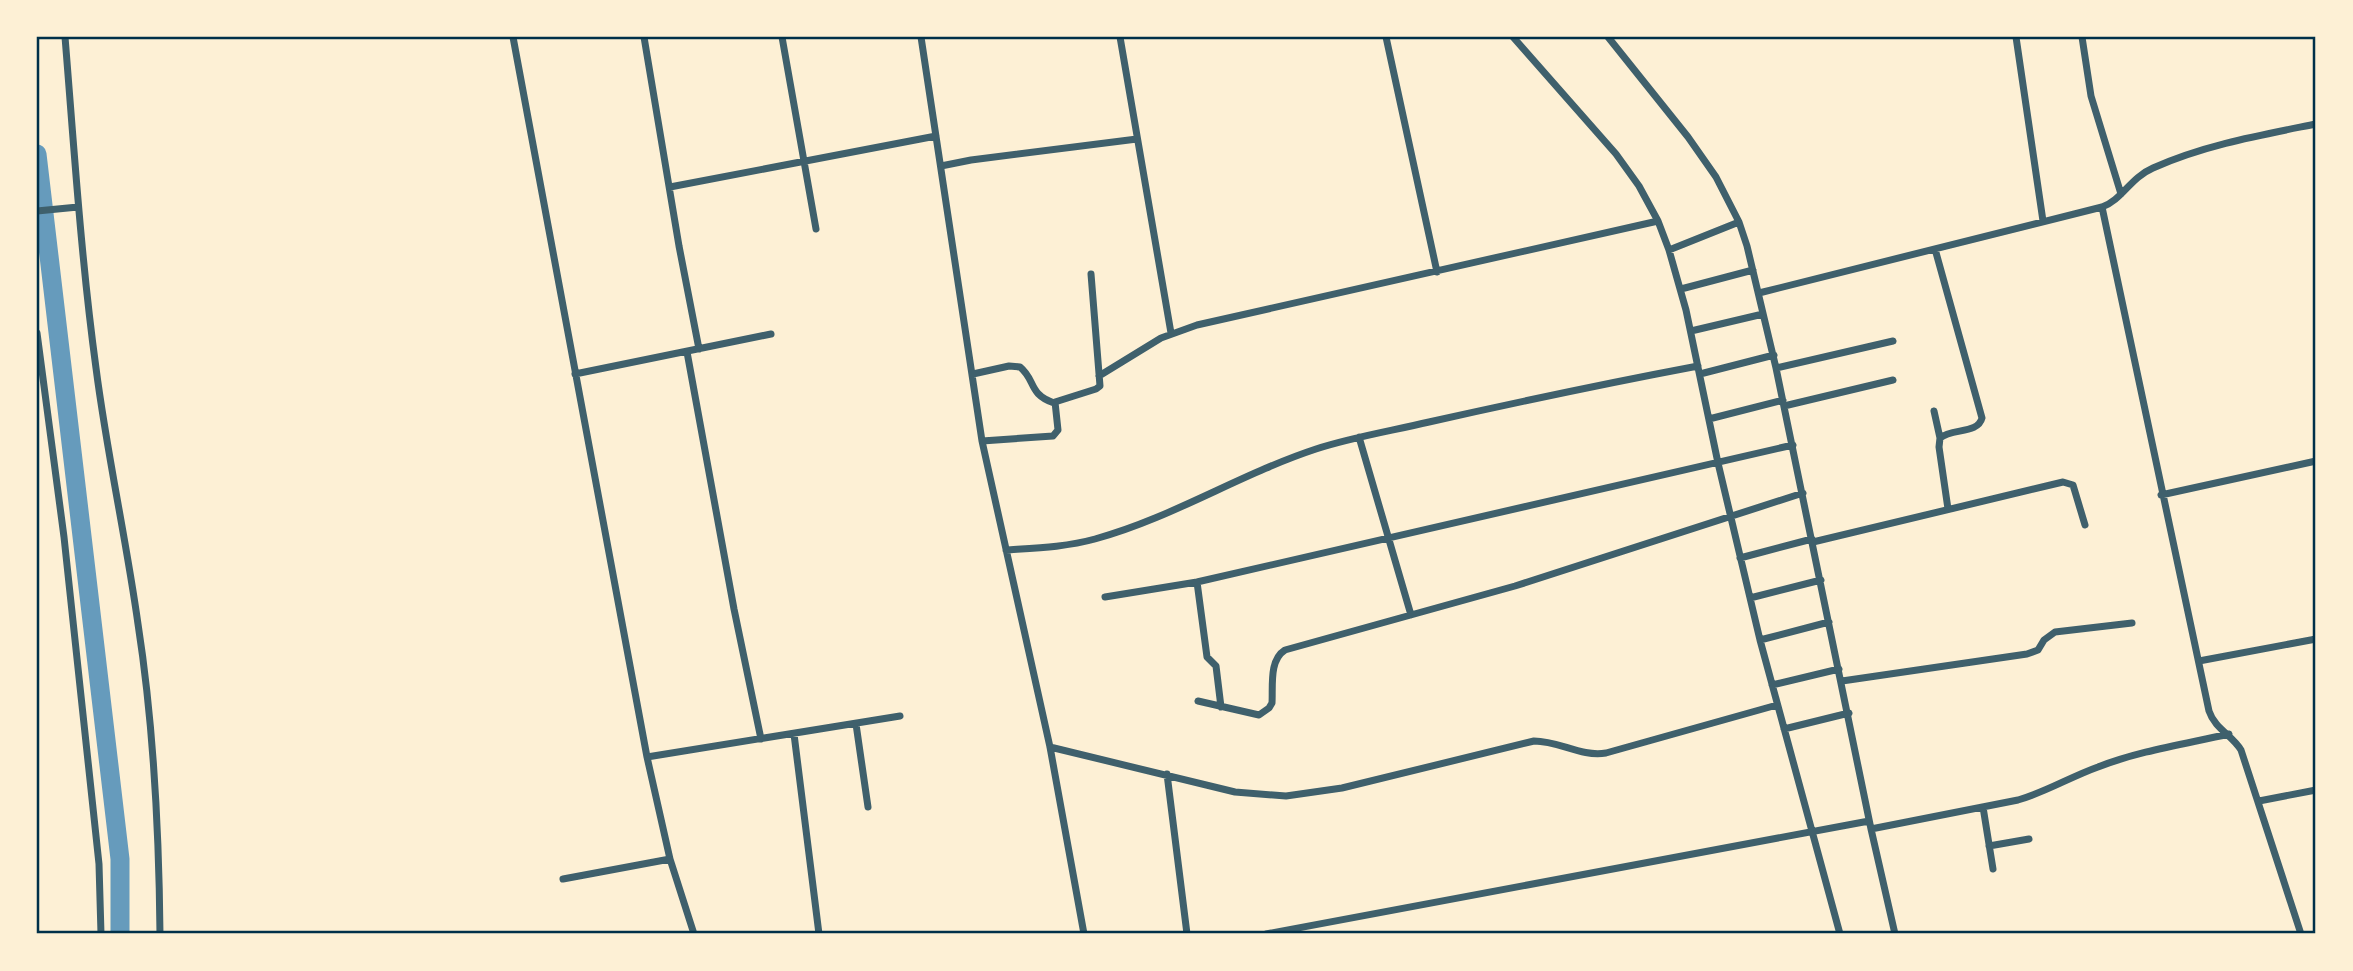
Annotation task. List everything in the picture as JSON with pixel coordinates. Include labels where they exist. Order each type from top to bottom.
[{"type":"street","points":[[65,37],[78,207],[96,369],[148,701],[159,853],[160,934]]},
{"type":"street","points":[[513,37],[647,757],[670,859],[694,934]]},
{"type":"street","points":[[644,37],[699,349]]},
{"type":"street","points":[[782,37],[816,229]]},
{"type":"street","points":[[921,37],[982,441],[1051,747],[1084,934]]},
{"type":"street","points":[[1120,37],[1171,333]]},
{"type":"street","points":[[1386,37],[1437,272]]},
{"type":"street","points":[[1513,37],[1616,154],[1639,186],[1658,221],[1669,250],[1691,331],[1718,463],[1760,640],[1840,934]]},
{"type":"street","points":[[1608,37],[1688,137],[1716,177],[1739,222],[1774,355],[1870,825],[1895,934]]},
{"type":"street","points":[[2016,37],[2043,221]]},
{"type":"street","points":[[2082,37],[2091,96],[2121,194]]},
{"type":"street","points":[[1759,293],[2102,207],[2121,194],[2141,174],[2167,162],[2220,145],[2316,124]]},
{"type":"street","points":[[670,187],[936,136]]},
{"type":"street","points":[[941,166],[1137,139]]},
{"type":"street","points":[[37,211],[78,207]]},
{"type":"street","points":[[2102,207],[2161,495],[2211,717],[2241,750],[2301,934]]},
{"type":"street","points":[[1100,376],[1171,333],[1209,322],[1658,221]]},
{"type":"street","points":[[1669,250],[1739,222]]},
{"type":"street","points":[[1935,249],[1982,418],[1976,427],[1948,433],[1940,438]]},
{"type":"street","points":[[1681,289],[1753,270]]},
{"type":"street","points":[[973,374],[1009,366],[1020,367],[1025,371],[1034,390],[1046,401],[1054,403],[1100,386],[1091,274]]},
{"type":"street","points":[[1691,331],[1763,314]]},
{"type":"street","points":[[37,333],[64,537],[99,864],[101,934]]},
{"type":"street","points":[[575,374],[771,334]]},
{"type":"street","points":[[1776,368],[1893,341]]},
{"type":"street","points":[[687,352],[734,609],[761,739]]},
{"type":"street","points":[[1006,550],[1093,540],[1134,526],[1315,449],[1359,437],[1488,408],[1774,355]]},
{"type":"street","points":[[1709,419],[1893,380]]},
{"type":"street","points":[[982,441],[1053,436],[1058,428],[1054,403]]},
{"type":"street","points":[[1934,411],[1940,438],[1948,509]]},
{"type":"street","points":[[1359,437],[1411,615]]},
{"type":"street","points":[[1105,597],[1197,582],[1793,445]]},
{"type":"street","points":[[2161,495],[2316,461]]},
{"type":"street","points":[[1740,558],[2068,482],[2075,489],[2085,525]]},
{"type":"street","points":[[1198,701],[1252,715],[1265,713],[1272,703],[1274,664],[1280,653],[1564,571],[1802,493]]},
{"type":"street","points":[[1750,598],[1821,580]]},
{"type":"street","points":[[1197,582],[1208,657],[1216,666],[1221,707]]},
{"type":"street","points":[[1760,640],[1829,622]]},
{"type":"street","points":[[1842,681],[2027,654],[2038,650],[2044,640],[2055,632],[2132,623]]},
{"type":"street","points":[[2199,661],[2316,639]]},
{"type":"street","points":[[1772,685],[1839,669]]},
{"type":"street","points":[[1051,747],[1235,792],[1286,796],[1311,793],[1534,741],[1556,743],[1585,754],[1606,753],[1777,705]]},
{"type":"street","points":[[1784,729],[1849,713]]},
{"type":"street","points":[[647,757],[900,716]]},
{"type":"street","points":[[856,724],[868,807]]},
{"type":"street","points":[[794,734],[819,934]]},
{"type":"street","points":[[1266,934],[1813,831],[1983,807],[2040,793],[2120,760],[2229,734]]},
{"type":"street","points":[[1167,774],[1187,934]]},
{"type":"street","points":[[2259,802],[2316,790]]},
{"type":"street","points":[[1983,807],[1993,869]]},
{"type":"street","points":[[1989,846],[2029,839]]},
{"type":"street","points":[[563,879],[670,859]]},
{"type":"waterway","points":[[37,154],[120,859],[120,934]]}]
